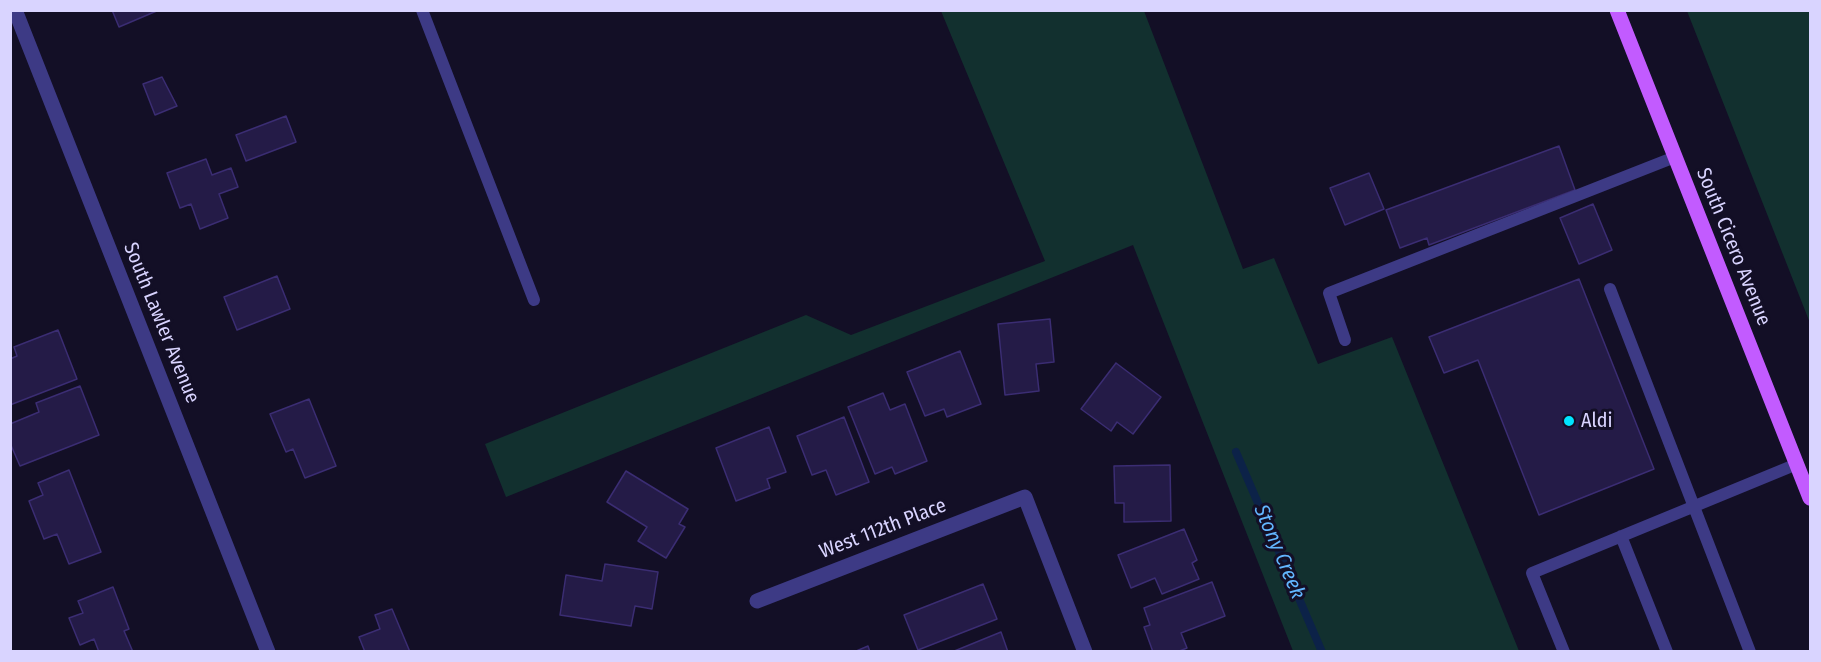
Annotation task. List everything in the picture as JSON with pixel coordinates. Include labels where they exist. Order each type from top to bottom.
[{"type":"main road","name":"South Cicero Avenue","points":[[1617,10],[1810,498]]},
{"type":"street","name":"South Lawler Avenue","points":[[15,10],[268,651]]},
{"type":"street","name":"West 112th Place","points":[[757,601],[1025,497],[1085,651]]},
{"type":"lane","points":[[422,10],[534,300]]},
{"type":"lane","points":[[1346,340],[1329,293],[1675,156]]},
{"type":"lane","points":[[1610,289],[1750,651]]},
{"type":"lane","points":[[1564,651],[1532,573],[1797,464]]},
{"type":"lane","points":[[1621,536],[1666,651]]},
{"type":"green space","points":[[941,11],[1144,11],[1243,269],[1274,258],[1318,364],[1392,337],[1519,651],[1293,651],[1133,245],[506,497],[485,444],[806,315],[851,335],[1045,261]]},
{"type":"green space","points":[[1687,11],[1810,11],[1810,323]]},
{"type":"building","points":[[112,10],[159,10],[119,27]]},
{"type":"building","points":[[162,77],[177,106],[155,115],[143,84]]},
{"type":"building","points":[[286,116],[296,142],[246,161],[236,135]]},
{"type":"building","points":[[1559,146],[1575,190],[1429,245],[1427,238],[1400,248],[1386,210]]},
{"type":"building","points":[[206,159],[212,175],[231,168],[238,187],[219,194],[228,218],[200,229],[191,204],[180,208],[167,173]]},
{"type":"building","points":[[1369,173],[1384,209],[1345,225],[1330,188]]},
{"type":"building","points":[[1593,204],[1612,250],[1579,264],[1560,218]]},
{"type":"building","points":[[277,276],[290,309],[237,330],[224,297]]},
{"type":"building","name":"Aldi","points":[[1579,279],[1654,469],[1539,515],[1478,360],[1444,373],[1429,337]]},
{"type":"building","points":[[1050,319],[1054,362],[1036,364],[1039,391],[1005,395],[998,324]]},
{"type":"building","points":[[58,330],[77,379],[10,405],[10,359],[17,356],[14,347]]},
{"type":"building","points":[[960,351],[981,404],[947,417],[944,409],[925,416],[907,372]]},
{"type":"building","points":[[1116,363],[1161,397],[1133,434],[1117,422],[1111,431],[1081,409]]},
{"type":"building","points":[[80,386],[99,435],[20,466],[10,443],[10,424],[39,412],[36,403]]},
{"type":"building","points":[[883,393],[890,410],[905,404],[927,461],[895,474],[892,467],[875,474],[848,407]]},
{"type":"building","points":[[309,399],[336,466],[305,478],[293,449],[286,452],[270,414]]},
{"type":"building","points":[[844,417],[869,482],[836,495],[826,470],[812,475],[797,436]]},
{"type":"building","points":[[769,427],[786,472],[767,479],[770,488],[736,501],[716,448]]},
{"type":"building","points":[[1170,465],[1171,521],[1124,522],[1124,503],[1115,503],[1114,466]]},
{"type":"building","points":[[69,470],[101,552],[69,564],[57,534],[44,539],[29,501],[43,495],[38,483]]},
{"type":"building","points":[[626,471],[688,509],[679,524],[685,527],[666,558],[638,541],[647,527],[607,502]]},
{"type":"building","points":[[1184,529],[1197,560],[1192,563],[1199,579],[1162,594],[1155,578],[1131,588],[1118,555]]},
{"type":"building","points":[[605,564],[658,572],[652,609],[635,606],[631,626],[560,615],[566,575],[602,581]]},
{"type":"building","points":[[1212,582],[1225,616],[1181,633],[1187,648],[1177,652],[1153,652],[1144,627],[1150,625],[1144,608]]},
{"type":"building","points":[[983,584],[997,619],[918,650],[904,615]]},
{"type":"building","points":[[113,587],[129,629],[124,631],[133,652],[99,652],[94,639],[80,645],[69,618],[83,613],[78,601]]},
{"type":"building","points":[[392,609],[410,652],[365,652],[359,637],[380,629],[375,615]]},
{"type":"building","points":[[1001,632],[1008,652],[952,652]]},
{"type":"building","points":[[868,646],[870,652],[854,652]]},
{"type":"waterway","name":"Stony Creek","points":[[1236,452],[1322,652]]},
{"type":"place","name":"Aldi","points":[[1569,421]]}]
